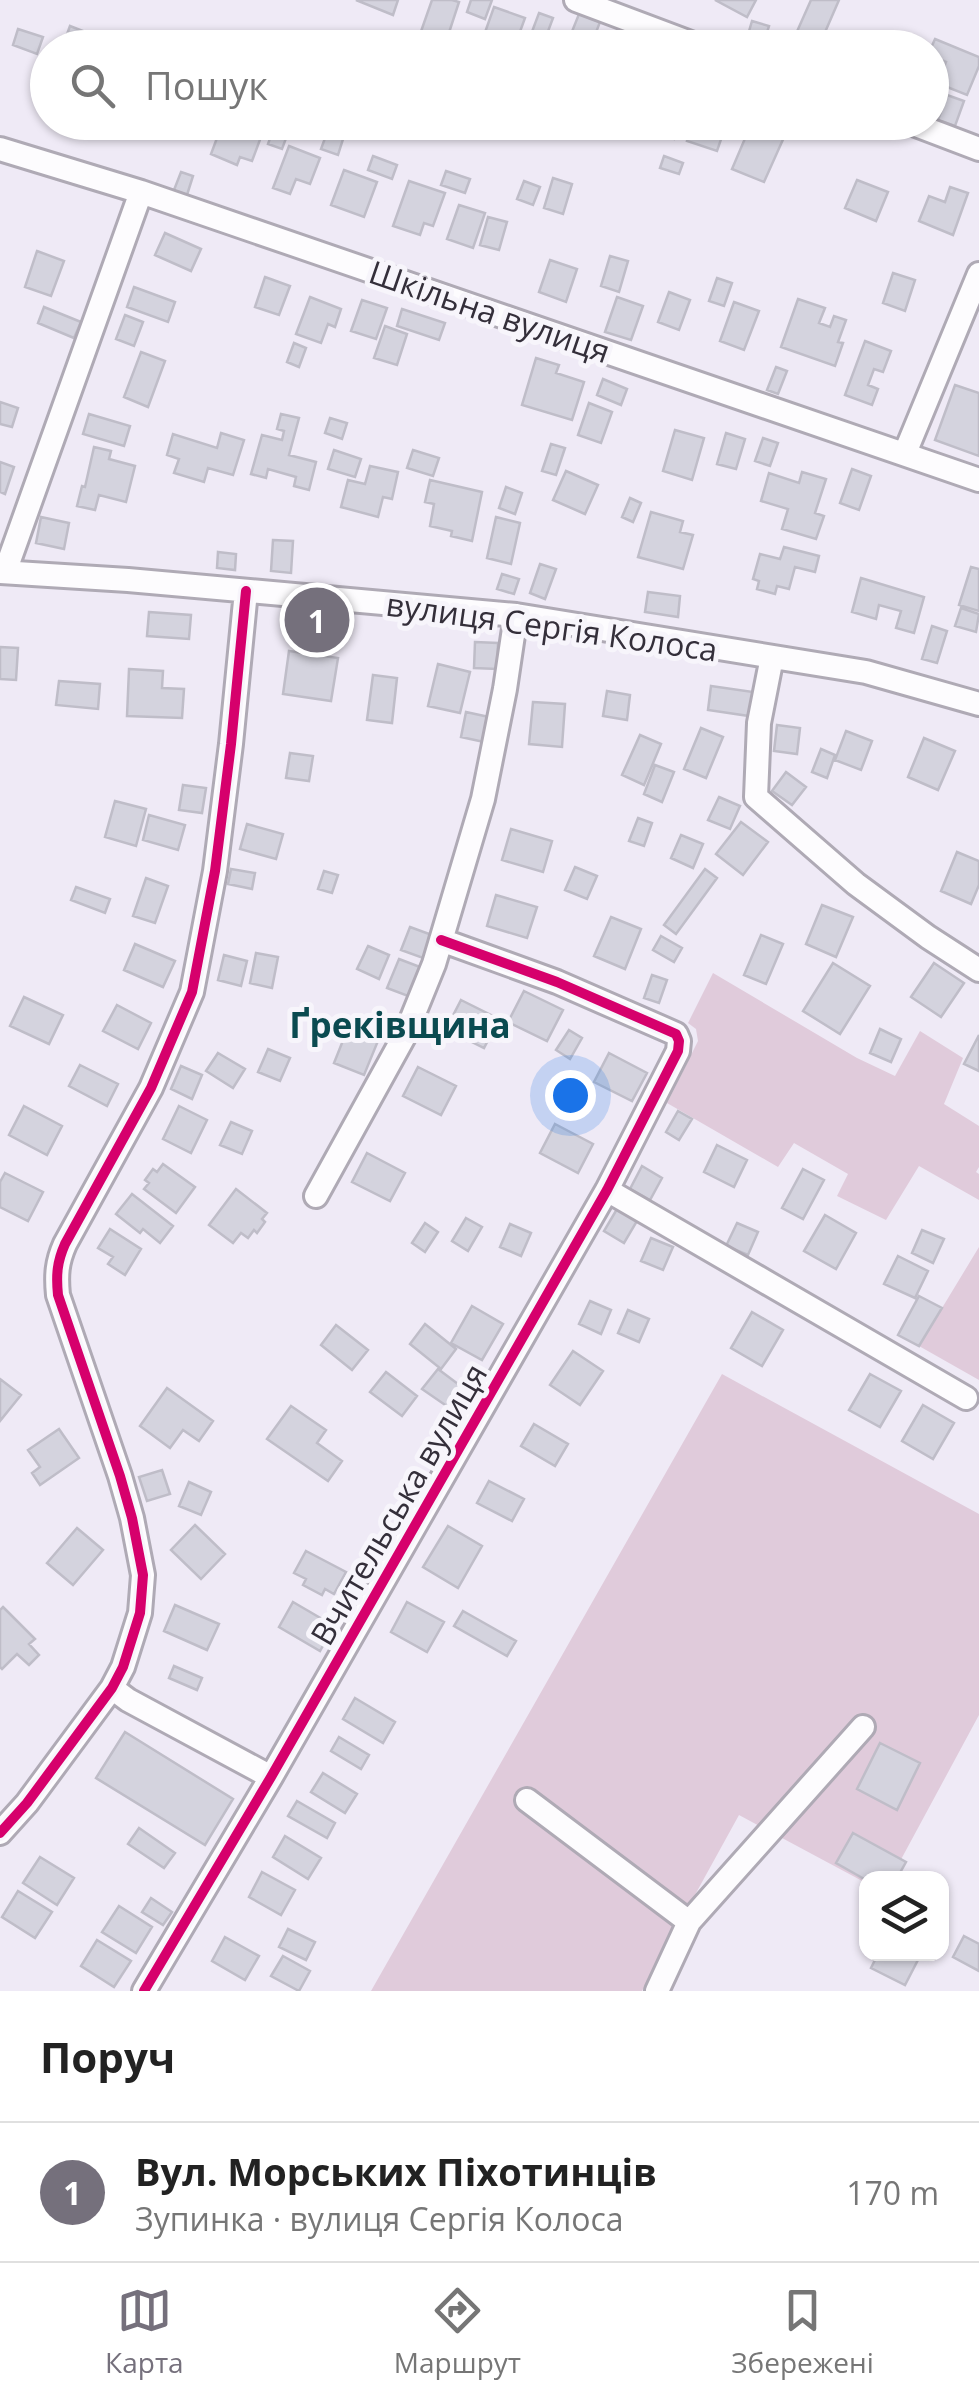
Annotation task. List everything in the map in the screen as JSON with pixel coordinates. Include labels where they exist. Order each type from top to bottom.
[{"type":"street","points":[[576,0],[656,30]]},
{"type":"street","points":[[949,138],[979,149]]},
{"type":"street","name":"Шкільна вулиця","points":[[0,149],[141,192],[979,480]]},
{"type":"street","points":[[2,572],[141,192]]},
{"type":"street","points":[[904,453],[979,274]]},
{"type":"street","name":"вулиця Сергія Колоса","points":[[2,572],[516,615],[866,672],[979,704]]},
{"type":"street","points":[[0,1834],[112,1688],[123,1668],[140,1613],[143,1575],[132,1518],[58,1295],[56,1276],[65,1244],[151,1088],[192,992],[214,871],[246,590]]},
{"type":"street","points":[[316,1196],[406,1033],[434,964],[484,799],[516,615]]},
{"type":"street","points":[[772,656],[760,723],[756,797],[856,884],[979,970]]},
{"type":"street","name":"Вчительська вулиця","points":[[144,1991],[607,1190],[678,1051],[676,1034],[557,982],[441,940]]},
{"type":"street","points":[[607,1190],[966,1398]]},
{"type":"street","points":[[112,1688],[271,1777]]},
{"type":"street","points":[[657,1991],[689,1922],[863,1728]]},
{"type":"street","points":[[528,1800],[689,1922]]},
{"type":"shaded area","points":[[713,973],[857,1058],[895,1076],[920,1031],[963,1058],[944,1104],[979,1126],[979,1200],[919,1166],[886,1220],[837,1196],[848,1174],[794,1143],[778,1167],[667,1103],[698,1041],[696,1029],[688,1023]]},
{"type":"shaded area","points":[[979,1247],[979,1380],[919,1346]]},
{"type":"shaded area","points":[[722,1374],[979,1514],[979,1715],[895,1871],[859,1871],[859,1879],[739,1815],[642,1991],[371,1991]]},
{"type":"building","points":[[356,0],[398,0],[393,15]]},
{"type":"building","points":[[432,0],[459,2],[450,30],[422,30]]},
{"type":"building","points":[[471,0],[492,0],[485,19],[467,12]]},
{"type":"building","points":[[715,0],[756,0],[747,17]]},
{"type":"building","points":[[811,0],[839,0],[826,30],[798,30]]},
{"type":"building","points":[[494,7],[525,18],[521,30],[486,30]]},
{"type":"building","points":[[539,13],[553,18],[548,30],[533,30]]},
{"type":"building","points":[[579,14],[600,22],[597,30],[573,30]]},
{"type":"building","points":[[752,21],[769,26],[768,30],[749,30]]},
{"type":"building","points":[[18,29],[30,33],[30,51],[13,45]]},
{"type":"building","points":[[949,45],[979,57],[967,95],[949,88]]},
{"type":"building","points":[[949,96],[964,101],[955,126],[949,124]]},
{"type":"building","points":[[216,140],[260,140],[252,161],[240,157],[237,165],[211,154]]},
{"type":"building","points":[[269,140],[285,140],[282,149],[268,144]]},
{"type":"building","points":[[324,140],[343,140],[338,155],[321,149]]},
{"type":"building","points":[[687,140],[721,140],[717,151]]},
{"type":"building","points":[[744,140],[783,140],[764,182],[732,169]]},
{"type":"building","points":[[289,146],[320,158],[310,184],[296,179],[290,194],[273,188]]},
{"type":"building","points":[[373,156],[397,165],[392,179],[368,170]]},
{"type":"building","points":[[664,156],[683,163],[679,174],[660,168]]},
{"type":"building","points":[[344,170],[377,182],[364,217],[331,205]]},
{"type":"building","points":[[446,171],[470,179],[465,193],[441,185]]},
{"type":"building","points":[[181,172],[193,176],[187,195],[174,190]]},
{"type":"building","points":[[553,178],[572,184],[563,214],[544,208]]},
{"type":"building","points":[[857,180],[888,192],[876,221],[845,208]]},
{"type":"building","points":[[409,181],[445,193],[433,226],[424,223],[420,235],[393,226]]},
{"type":"building","points":[[524,181],[540,187],[533,205],[517,199]]},
{"type":"building","points":[[950,187],[968,193],[953,235],[919,221],[929,196],[945,202]]},
{"type":"building","points":[[459,205],[485,213],[473,248],[447,239]]},
{"type":"building","points":[[488,217],[507,222],[499,250],[480,245]]},
{"type":"building","points":[[165,233],[201,249],[191,271],[155,255]]},
{"type":"building","points":[[37,251],[64,261],[51,296],[25,287]]},
{"type":"building","points":[[610,256],[628,261],[619,292],[601,286]]},
{"type":"building","points":[[550,260],[577,269],[566,302],[539,292]]},
{"type":"building","points":[[893,273],[915,280],[905,311],[883,303]]},
{"type":"building","points":[[265,277],[290,286],[279,315],[255,307]]},
{"type":"building","points":[[717,278],[732,283],[724,306],[709,301]]},
{"type":"building","points":[[134,287],[175,302],[168,322],[127,307]]},
{"type":"building","points":[[669,292],[690,300],[679,330],[658,322]]},
{"type":"building","points":[[310,297],[341,309],[335,327],[328,324],[321,343],[296,334]]},
{"type":"building","points":[[617,297],[643,306],[631,340],[605,332]]},
{"type":"building","points":[[798,299],[825,308],[819,323],[830,327],[834,316],[846,320],[835,366],[781,347]]},
{"type":"building","points":[[362,300],[387,308],[376,339],[351,331]]},
{"type":"building","points":[[734,302],[759,311],[744,350],[720,341]]},
{"type":"building","points":[[44,307],[81,322],[74,338],[38,323]]},
{"type":"building","points":[[402,309],[445,323],[439,340],[397,326]]},
{"type":"building","points":[[125,315],[143,322],[134,346],[116,339]]},
{"type":"building","points":[[385,326],[407,334],[397,365],[374,358]]},
{"type":"building","points":[[865,341],[891,351],[883,372],[874,369],[868,385],[878,389],[872,405],[845,395]]},
{"type":"building","points":[[294,343],[306,348],[299,367],[287,362]]},
{"type":"building","points":[[141,352],[165,361],[148,407],[124,397]]},
{"type":"building","points":[[536,358],[559,365],[556,373],[584,382],[572,420],[522,405]]},
{"type":"building","points":[[776,367],[787,371],[778,394],[767,390]]},
{"type":"building","points":[[603,379],[627,389],[621,405],[597,395]]},
{"type":"building","points":[[955,385],[979,393],[979,456],[935,440]]},
{"type":"building","points":[[0,402],[18,408],[12,427],[0,424]]},
{"type":"building","points":[[589,403],[612,412],[601,443],[578,435]]},
{"type":"building","points":[[89,414],[130,426],[124,446],[83,434]]},
{"type":"building","points":[[281,414],[299,418],[289,455],[316,462],[309,490],[294,486],[296,477],[268,469],[266,478],[251,474],[262,435],[282,440],[284,431],[277,429]]},
{"type":"building","points":[[330,418],[347,423],[342,439],[325,433]]},
{"type":"building","points":[[675,430],[704,438],[692,480],[663,471]]},
{"type":"building","points":[[221,433],[244,440],[233,475],[208,468],[204,482],[174,473],[179,459],[167,455],[173,434],[217,448]]},
{"type":"building","points":[[726,433],[745,439],[736,469],[717,464]]},
{"type":"building","points":[[763,438],[778,443],[770,466],[755,461]]},
{"type":"building","points":[[551,444],[565,448],[556,475],[542,471]]},
{"type":"building","points":[[94,447],[111,451],[109,459],[135,466],[126,502],[99,495],[95,510],[77,506]]},
{"type":"building","points":[[334,450],[361,459],[355,477],[328,469]]},
{"type":"building","points":[[413,450],[439,458],[433,476],[407,468]]},
{"type":"building","points":[[0,462],[14,467],[5,494],[0,492]]},
{"type":"building","points":[[370,466],[398,472],[392,499],[383,497],[378,517],[341,507],[348,480],[365,484]]},
{"type":"building","points":[[852,469],[871,476],[859,510],[840,503]]},
{"type":"building","points":[[566,471],[598,485],[585,514],[553,500]]},
{"type":"building","points":[[802,472],[826,479],[815,513],[824,516],[816,539],[782,529],[788,509],[761,501],[769,473],[799,483]]},
{"type":"building","points":[[430,480],[482,492],[472,541],[430,526],[434,504],[425,502]]},
{"type":"building","points":[[506,487],[522,493],[515,514],[499,508]]},
{"type":"building","points":[[630,498],[641,503],[633,522],[622,517]]},
{"type":"building","points":[[651,512],[683,521],[680,532],[693,535],[683,569],[638,557]]},
{"type":"building","points":[[41,517],[69,523],[64,549],[36,543]]},
{"type":"building","points":[[496,517],[520,523],[511,564],[487,558]]},
{"type":"building","points":[[273,540],[293,541],[291,573],[271,571]]},
{"type":"building","points":[[784,547],[819,556],[815,572],[795,567],[789,589],[777,586],[775,594],[757,589],[759,581],[753,579],[760,554],[780,559]]},
{"type":"building","points":[[218,552],[236,554],[235,570],[217,568]]},
{"type":"building","points":[[540,564],[556,569],[545,599],[530,593]]},
{"type":"building","points":[[971,567],[979,569],[979,611],[959,605]]},
{"type":"building","points":[[502,574],[519,579],[514,594],[497,589]]},
{"type":"building","points":[[861,578],[924,597],[914,633],[896,628],[901,611],[879,605],[876,619],[852,612]]},
{"type":"building","points":[[648,592],[680,596],[678,617],[645,612]]},
{"type":"building","points":[[961,608],[979,614],[976,632],[955,626]]},
{"type":"building","points":[[149,612],[191,615],[189,639],[147,636]]},
{"type":"building","points":[[932,626],[947,631],[937,663],[922,659]]},
{"type":"building","points":[[475,642],[498,643],[497,669],[474,668]]},
{"type":"building","points":[[0,647],[18,648],[16,680],[0,679]]},
{"type":"building","points":[[289,651],[338,658],[331,701],[283,694]]},
{"type":"building","points":[[438,664],[470,672],[460,713],[428,706]]},
{"type":"building","points":[[129,669],[163,671],[162,688],[184,689],[182,718],[127,716]]},
{"type":"building","points":[[373,675],[397,678],[392,723],[367,720]]},
{"type":"building","points":[[59,681],[100,684],[98,709],[56,705]]},
{"type":"building","points":[[711,686],[753,692],[749,716],[708,710]]},
{"type":"building","points":[[607,691],[630,695],[627,720],[603,716]]},
{"type":"building","points":[[533,702],[565,704],[562,747],[529,744]]},
{"type":"building","points":[[466,712],[489,717],[484,742],[461,737]]},
{"type":"building","points":[[777,725],[800,728],[797,754],[774,751]]},
{"type":"building","points":[[701,728],[723,737],[706,778],[684,769]]},
{"type":"building","points":[[846,731],[872,741],[861,770],[835,760]]},
{"type":"building","points":[[640,735],[661,744],[644,785],[622,775]]},
{"type":"building","points":[[924,738],[955,751],[938,790],[908,777]]},
{"type":"building","points":[[821,749],[835,755],[827,778],[812,772]]},
{"type":"building","points":[[290,753],[313,756],[309,781],[286,778]]},
{"type":"building","points":[[655,765],[674,772],[662,802],[644,794]]},
{"type":"building","points":[[786,772],[806,787],[792,805],[772,791]]},
{"type":"building","points":[[183,785],[206,788],[202,813],[179,810]]},
{"type":"building","points":[[719,797],[740,806],[730,829],[708,820]]},
{"type":"building","points":[[115,801],[146,809],[136,846],[105,837]]},
{"type":"building","points":[[149,815],[185,825],[178,850],[143,840]]},
{"type":"building","points":[[638,818],[652,823],[644,846],[629,841]]},
{"type":"building","points":[[741,822],[768,842],[743,875],[716,854]]},
{"type":"building","points":[[247,824],[283,834],[276,859],[240,849]]},
{"type":"building","points":[[511,829],[552,841],[543,872],[502,860]]},
{"type":"building","points":[[681,835],[703,844],[693,868],[671,858]]},
{"type":"building","points":[[957,852],[979,861],[979,885],[971,904],[941,891]]},
{"type":"building","points":[[575,867],[597,876],[587,899],[565,890]]},
{"type":"building","points":[[231,869],[255,873],[252,889],[228,884]]},
{"type":"building","points":[[705,869],[717,878],[676,934],[664,925]]},
{"type":"building","points":[[324,871],[338,875],[332,893],[318,889]]},
{"type":"building","points":[[146,878],[168,886],[155,923],[133,916]]},
{"type":"building","points":[[76,887],[110,899],[105,913],[71,900]]},
{"type":"building","points":[[496,895],[537,907],[527,938],[487,926]]},
{"type":"building","points":[[822,905],[853,917],[836,957],[806,944]]},
{"type":"building","points":[[611,917],[641,929],[625,969],[594,956]]},
{"type":"building","points":[[410,927],[432,935],[423,958],[401,950]]},
{"type":"building","points":[[761,935],[783,944],[766,984],[744,975]]},
{"type":"building","points":[[661,936],[682,948],[674,962],[653,950]]},
{"type":"building","points":[[135,944],[175,961],[163,987],[124,970]]},
{"type":"building","points":[[368,946],[389,955],[379,979],[357,969]]},
{"type":"building","points":[[256,953],[278,957],[272,988],[250,983]]},
{"type":"building","points":[[224,955],[247,961],[241,986],[218,980]]},
{"type":"building","points":[[399,959],[420,967],[408,996],[387,988]]},
{"type":"building","points":[[833,963],[870,986],[840,1034],[803,1011]]},
{"type":"building","points":[[934,963],[964,983],[941,1017],[911,997]]},
{"type":"building","points":[[652,975],[667,980],[659,1003],[644,998]]},
{"type":"building","points":[[524,991],[563,1010],[547,1041],[508,1022]]},
{"type":"building","points":[[24,997],[63,1015],[49,1044],[10,1026]]},
{"type":"building","points":[[461,1000],[499,1019],[484,1048],[446,1029]]},
{"type":"building","points":[[117,1005],[151,1023],[138,1049],[103,1031]]},
{"type":"building","points":[[350,1023],[380,1036],[364,1075],[334,1063]]},
{"type":"building","points":[[880,1029],[901,1039],[891,1062],[870,1053]]},
{"type":"building","points":[[569,1030],[582,1038],[570,1059],[556,1050]]},
{"type":"building","points":[[979,1035],[979,1071],[964,1064]]},
{"type":"building","points":[[268,1049],[290,1058],[280,1081],[258,1072]]},
{"type":"building","points":[[218,1053],[245,1069],[233,1088],[206,1071]]},
{"type":"building","points":[[609,1053],[647,1073],[632,1101],[594,1082]]},
{"type":"building","points":[[80,1065],[118,1084],[107,1106],[69,1086]]},
{"type":"building","points":[[181,1066],[202,1075],[192,1099],[171,1089]]},
{"type":"building","points":[[418,1067],[456,1086],[441,1115],[403,1096]]},
{"type":"building","points":[[24,1106],[62,1126],[47,1155],[9,1135]]},
{"type":"building","points":[[179,1106],[207,1120],[191,1153],[163,1139]]},
{"type":"building","points":[[678,1111],[692,1119],[679,1140],[666,1132]]},
{"type":"building","points":[[231,1122],[252,1131],[242,1154],[220,1145]]},
{"type":"building","points":[[555,1124],[593,1144],[578,1173],[540,1153]]},
{"type":"building","points":[[717,1145],[747,1160],[734,1187],[704,1172]]},
{"type":"building","points":[[367,1153],[405,1173],[390,1201],[352,1182]]},
{"type":"building","points":[[163,1164],[195,1187],[176,1213],[144,1189],[153,1169],[157,1172]]},
{"type":"building","points":[[642,1166],[662,1178],[650,1200],[630,1189]]},
{"type":"building","points":[[803,1169],[824,1180],[803,1219],[782,1208]]},
{"type":"building","points":[[5,1173],[43,1192],[28,1221],[0,1207],[0,1182]]},
{"type":"building","points":[[236,1189],[267,1213],[257,1233],[254,1230],[248,1238],[241,1233],[233,1243],[209,1225]]},
{"type":"building","points":[[132,1194],[173,1226],[160,1243],[116,1214]]},
{"type":"building","points":[[617,1209],[637,1221],[624,1243],[604,1231]]},
{"type":"building","points":[[825,1215],[856,1233],[836,1269],[804,1251]]},
{"type":"building","points":[[466,1218],[482,1227],[468,1251],[452,1241]]},
{"type":"building","points":[[425,1223],[438,1232],[425,1252],[412,1243]]},
{"type":"building","points":[[737,1223],[758,1232],[748,1255],[726,1246]]},
{"type":"building","points":[[510,1224],[531,1233],[521,1256],[500,1247]]},
{"type":"building","points":[[110,1229],[141,1249],[125,1275],[108,1264],[113,1257],[98,1248]]},
{"type":"building","points":[[922,1230],[944,1239],[933,1263],[912,1253]]},
{"type":"building","points":[[651,1238],[673,1247],[663,1270],[641,1261]]},
{"type":"building","points":[[898,1256],[928,1271],[915,1298],[884,1284]]},
{"type":"building","points":[[919,1296],[942,1308],[919,1346],[898,1335]]},
{"type":"building","points":[[590,1301],[611,1310],[601,1334],[579,1324]]},
{"type":"building","points":[[472,1306],[503,1324],[482,1360],[451,1343]]},
{"type":"building","points":[[628,1310],[649,1319],[639,1342],[618,1333]]},
{"type":"building","points":[[752,1312],[783,1330],[762,1366],[731,1348]]},
{"type":"building","points":[[425,1324],[456,1349],[441,1369],[410,1344]]},
{"type":"building","points":[[336,1325],[368,1350],[352,1370],[321,1345]]},
{"type":"building","points":[[573,1351],[603,1371],[580,1405],[550,1385]]},
{"type":"building","points":[[438,1369],[470,1393],[451,1409],[422,1389]]},
{"type":"building","points":[[386,1372],[417,1396],[402,1416],[370,1392]]},
{"type":"building","points":[[870,1374],[901,1391],[880,1427],[849,1410]]},
{"type":"building","points":[[0,1379],[21,1395],[0,1421]]},
{"type":"building","points":[[167,1388],[213,1421],[199,1441],[183,1430],[170,1448],[140,1426]]},
{"type":"building","points":[[923,1405],[954,1423],[933,1459],[902,1441]]},
{"type":"building","points":[[291,1406],[326,1430],[317,1443],[342,1461],[328,1481],[267,1439]]},
{"type":"building","points":[[534,1424],[568,1444],[555,1466],[521,1446]]},
{"type":"building","points":[[59,1429],[79,1458],[40,1485],[32,1473],[40,1467],[28,1450]]},
{"type":"building","points":[[162,1470],[170,1494],[147,1501],[139,1477]]},
{"type":"building","points":[[489,1481],[524,1499],[512,1521],[477,1503]]},
{"type":"building","points":[[189,1482],[211,1492],[201,1515],[179,1506]]},
{"type":"building","points":[[195,1525],[225,1554],[201,1579],[171,1550]]},
{"type":"building","points":[[448,1526],[482,1546],[458,1588],[423,1567]]},
{"type":"building","points":[[77,1528],[103,1550],[73,1585],[47,1563]]},
{"type":"building","points":[[306,1551],[346,1572],[334,1594],[325,1589],[322,1595],[303,1585],[306,1579],[294,1573]]},
{"type":"building","points":[[293,1602],[334,1626],[320,1651],[279,1627]]},
{"type":"building","points":[[407,1602],[444,1622],[427,1652],[391,1632]]},
{"type":"building","points":[[175,1605],[219,1624],[207,1650],[164,1631]]},
{"type":"building","points":[[3,1607],[35,1639],[29,1644],[39,1655],[29,1665],[17,1654],[0,1667]]},
{"type":"building","points":[[463,1611],[516,1641],[507,1656],[454,1626]]},
{"type":"building","points":[[174,1666],[202,1678],[197,1690],[169,1678]]},
{"type":"building","points":[[355,1698],[395,1722],[383,1743],[343,1719]]},
{"type":"building","points":[[125,1732],[233,1799],[205,1845],[96,1778]]},
{"type":"building","points":[[339,1737],[369,1755],[361,1769],[331,1751]]},
{"type":"building","points":[[880,1743],[920,1763],[897,1810],[857,1789]]},
{"type":"building","points":[[323,1773],[357,1794],[345,1813],[311,1792]]},
{"type":"building","points":[[297,1801],[335,1823],[327,1838],[288,1816]]},
{"type":"building","points":[[139,1828],[175,1853],[164,1868],[128,1844]]},
{"type":"building","points":[[853,1833],[906,1862],[901,1871],[859,1871],[859,1876],[836,1863]]},
{"type":"building","points":[[285,1836],[321,1858],[308,1879],[273,1857]]},
{"type":"building","points":[[40,1857],[74,1878],[57,1905],[23,1883]]},
{"type":"building","points":[[262,1872],[295,1890],[281,1915],[249,1897]]},
{"type":"building","points":[[18,1891],[52,1912],[35,1938],[2,1917]]},
{"type":"building","points":[[151,1898],[172,1912],[163,1925],[142,1912]]},
{"type":"building","points":[[119,1906],[152,1927],[136,1953],[102,1932]]},
{"type":"building","points":[[288,1929],[315,1942],[306,1960],[279,1947]]},
{"type":"building","points":[[964,1936],[979,1944],[979,1971],[953,1957]]},
{"type":"building","points":[[225,1937],[259,1956],[245,1980],[212,1961]]},
{"type":"building","points":[[97,1940],[131,1961],[114,1987],[81,1966]]},
{"type":"building","points":[[283,1956],[310,1971],[299,1991],[271,1976]]},
{"type":"building","points":[[874,1961],[917,1961],[905,1985],[871,1968]]},
{"type":"cycle path","points":[[0,1833],[27,1803],[112,1688],[140,1613],[143,1575],[132,1518],[58,1295],[58,1269],[65,1244],[151,1088],[192,992],[215,871],[246,591]]},
{"type":"cycle path","points":[[144,1991],[607,1190],[678,1051],[676,1034],[557,982],[441,940]]},
{"type":"place","name":"Вул. Морських Піхотинців","points":[[317,620]]},
{"type":"district","name":"Ґреківщина","points":[[400,1024]]}]
